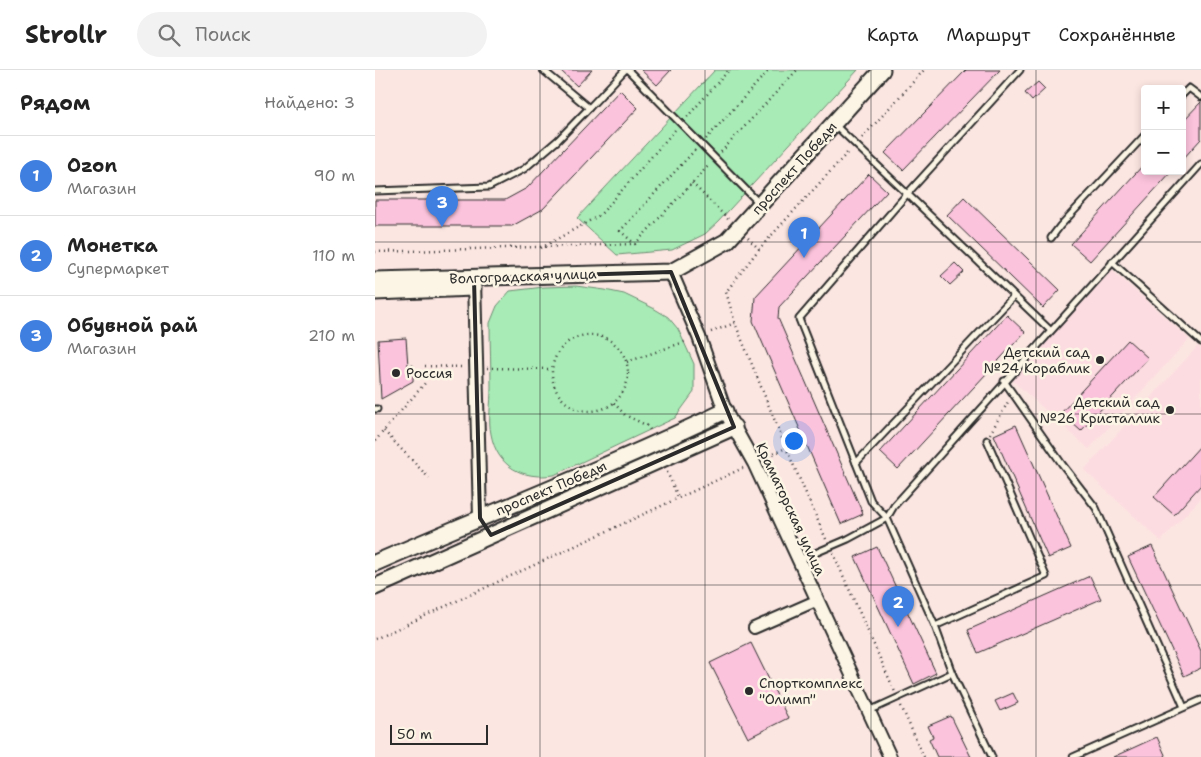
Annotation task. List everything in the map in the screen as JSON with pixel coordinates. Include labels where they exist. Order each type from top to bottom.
[{"type":"main road","name":"проспект Победы","points":[[671,272],[727,241],[883,70]]},
{"type":"main road","name":"Волгоградская улица","points":[[375,280],[474,283],[671,272]]},
{"type":"main road","points":[[375,292],[474,283]]},
{"type":"main road","name":"проспект Победы","points":[[375,563],[657,444],[725,411]]},
{"type":"main road","points":[[375,587],[734,427]]},
{"type":"main road","points":[[480,518],[491,535]]},
{"type":"street","name":"Краматорская улица","points":[[671,272],[699,337],[725,411],[754,463],[890,757]]},
{"type":"street","points":[[474,283],[480,518]]},
{"type":"street","points":[[754,628],[818,600]]},
{"type":"lane","points":[[543,70],[589,108]]},
{"type":"lane","points":[[375,191],[489,187],[524,169],[558,140],[627,70],[761,205]]},
{"type":"lane","points":[[992,757],[952,673],[935,626],[887,518],[871,501],[799,319],[907,194],[1019,70]]},
{"type":"lane","points":[[1186,91],[1189,88],[1201,97]]},
{"type":"lane","points":[[834,124],[1050,330]]},
{"type":"lane","points":[[1051,238],[1141,139]]},
{"type":"lane","points":[[799,560],[887,518],[894,506],[1004,381],[1201,164]]},
{"type":"lane","points":[[1112,262],[1201,342]]},
{"type":"lane","points":[[856,463],[1014,296]]},
{"type":"lane","points":[[1004,381],[1096,508],[1184,707]]},
{"type":"lane","points":[[935,626],[1046,576],[987,440]]},
{"type":"lane","points":[[868,711],[952,673]]},
{"type":"lane","points":[[1073,757],[1201,700]]},
{"type":"path","points":[[541,248],[600,215],[729,70]]},
{"type":"path","points":[[924,70],[759,249],[726,292],[735,323],[786,448],[924,757]]},
{"type":"path","points":[[692,183],[759,249]]},
{"type":"path","points":[[375,252],[635,244]]},
{"type":"path","points":[[627,362],[735,323]]},
{"type":"path","points":[[594,334],[608,338],[620,348],[627,362],[628,377],[624,392],[614,403],[601,410],[585,412],[571,407],[559,397],[552,384],[551,369],[555,354],[565,342],[578,336],[594,334]]},
{"type":"path","points":[[375,441],[426,382]]},
{"type":"path","points":[[987,440],[1013,394]]},
{"type":"path","points":[[384,431],[429,478]]},
{"type":"path","points":[[375,639],[786,448]]},
{"type":"highlighted area","points":[[671,272],[734,427],[491,535],[480,518],[474,278]]},
{"type":"shaded area","name":"Детский сад №24 Кораблик","points":[[1112,270],[1189,339],[1089,449],[1012,380]]},
{"type":"shaded area","name":"Детский сад №26 Кристаллик","points":[[1198,346],[1201,349],[1201,498],[1161,541],[1084,470]]},
{"type":"green space","points":[[715,70],[858,70],[705,234],[672,250],[617,255],[577,218]]},
{"type":"green space","points":[[576,286],[624,294],[668,317],[678,329],[694,364],[694,392],[675,418],[554,475],[543,476],[522,473],[505,463],[494,445],[491,434],[490,323],[497,306],[510,291]]},
{"type":"building","points":[[560,70],[592,70],[577,86]]},
{"type":"building","points":[[641,70],[671,70],[657,85]]},
{"type":"building","points":[[966,70],[1000,70],[903,170],[885,153]]},
{"type":"building","points":[[1038,82],[1045,89],[1032,101],[1025,93]]},
{"type":"building","points":[[620,90],[638,108],[543,209],[512,226],[375,226],[375,200],[505,200],[527,188]]},
{"type":"building","points":[[1201,102],[1201,139],[1186,156],[1186,130],[1186,118]]},
{"type":"building","points":[[1141,167],[1141,175],[1168,175],[1090,261],[1071,244]]},
{"type":"building","points":[[869,174],[887,191],[779,307],[778,318],[863,514],[841,524],[753,321],[755,297]]},
{"type":"building","points":[[964,197],[1060,290],[1043,308],[947,215]]},
{"type":"building","points":[[955,263],[964,272],[950,285],[941,276]]},
{"type":"building","points":[[1007,315],[1025,332],[898,469],[880,452]]},
{"type":"building","name":"Россия","points":[[406,338],[408,366],[413,365],[413,381],[381,399],[378,340]]},
{"type":"building","points":[[1128,340],[1148,358],[1081,431],[1061,413]]},
{"type":"building","points":[[1016,425],[1071,548],[1048,558],[994,435]]},
{"type":"building","points":[[1201,445],[1201,485],[1174,515],[1154,497]]},
{"type":"building","points":[[1152,546],[1201,651],[1201,668],[1184,676],[1128,557]]},
{"type":"building","points":[[877,547],[936,673],[914,684],[855,557]]},
{"type":"building","points":[[1090,576],[1101,599],[978,653],[968,630]]},
{"type":"building","name":"Спорткомплекс \"Олимп\"","points":[[751,643],[788,718],[748,738],[710,663]]},
{"type":"building","points":[[1013,693],[1018,703],[1000,711],[995,701]]},
{"type":"building","points":[[951,716],[971,757],[937,757],[929,739],[933,737],[928,726]]},
{"type":"building","points":[[1157,737],[1166,757],[1113,757]]},
{"type":"place","name":"Обувной рай","points":[[442,227]]},
{"type":"place","name":"Ozon","points":[[804,258]]},
{"type":"place","name":"Детский сад №24 Кораблик","points":[[1100,360]]},
{"type":"place","name":"Россия","points":[[396,373]]},
{"type":"place","name":"Детский сад №26 Кристаллик","points":[[1170,410]]},
{"type":"place","name":"Монетка","points":[[898,627]]},
{"type":"place","name":"Спорткомплекс \"Олимп\"","points":[[749,691]]}]
